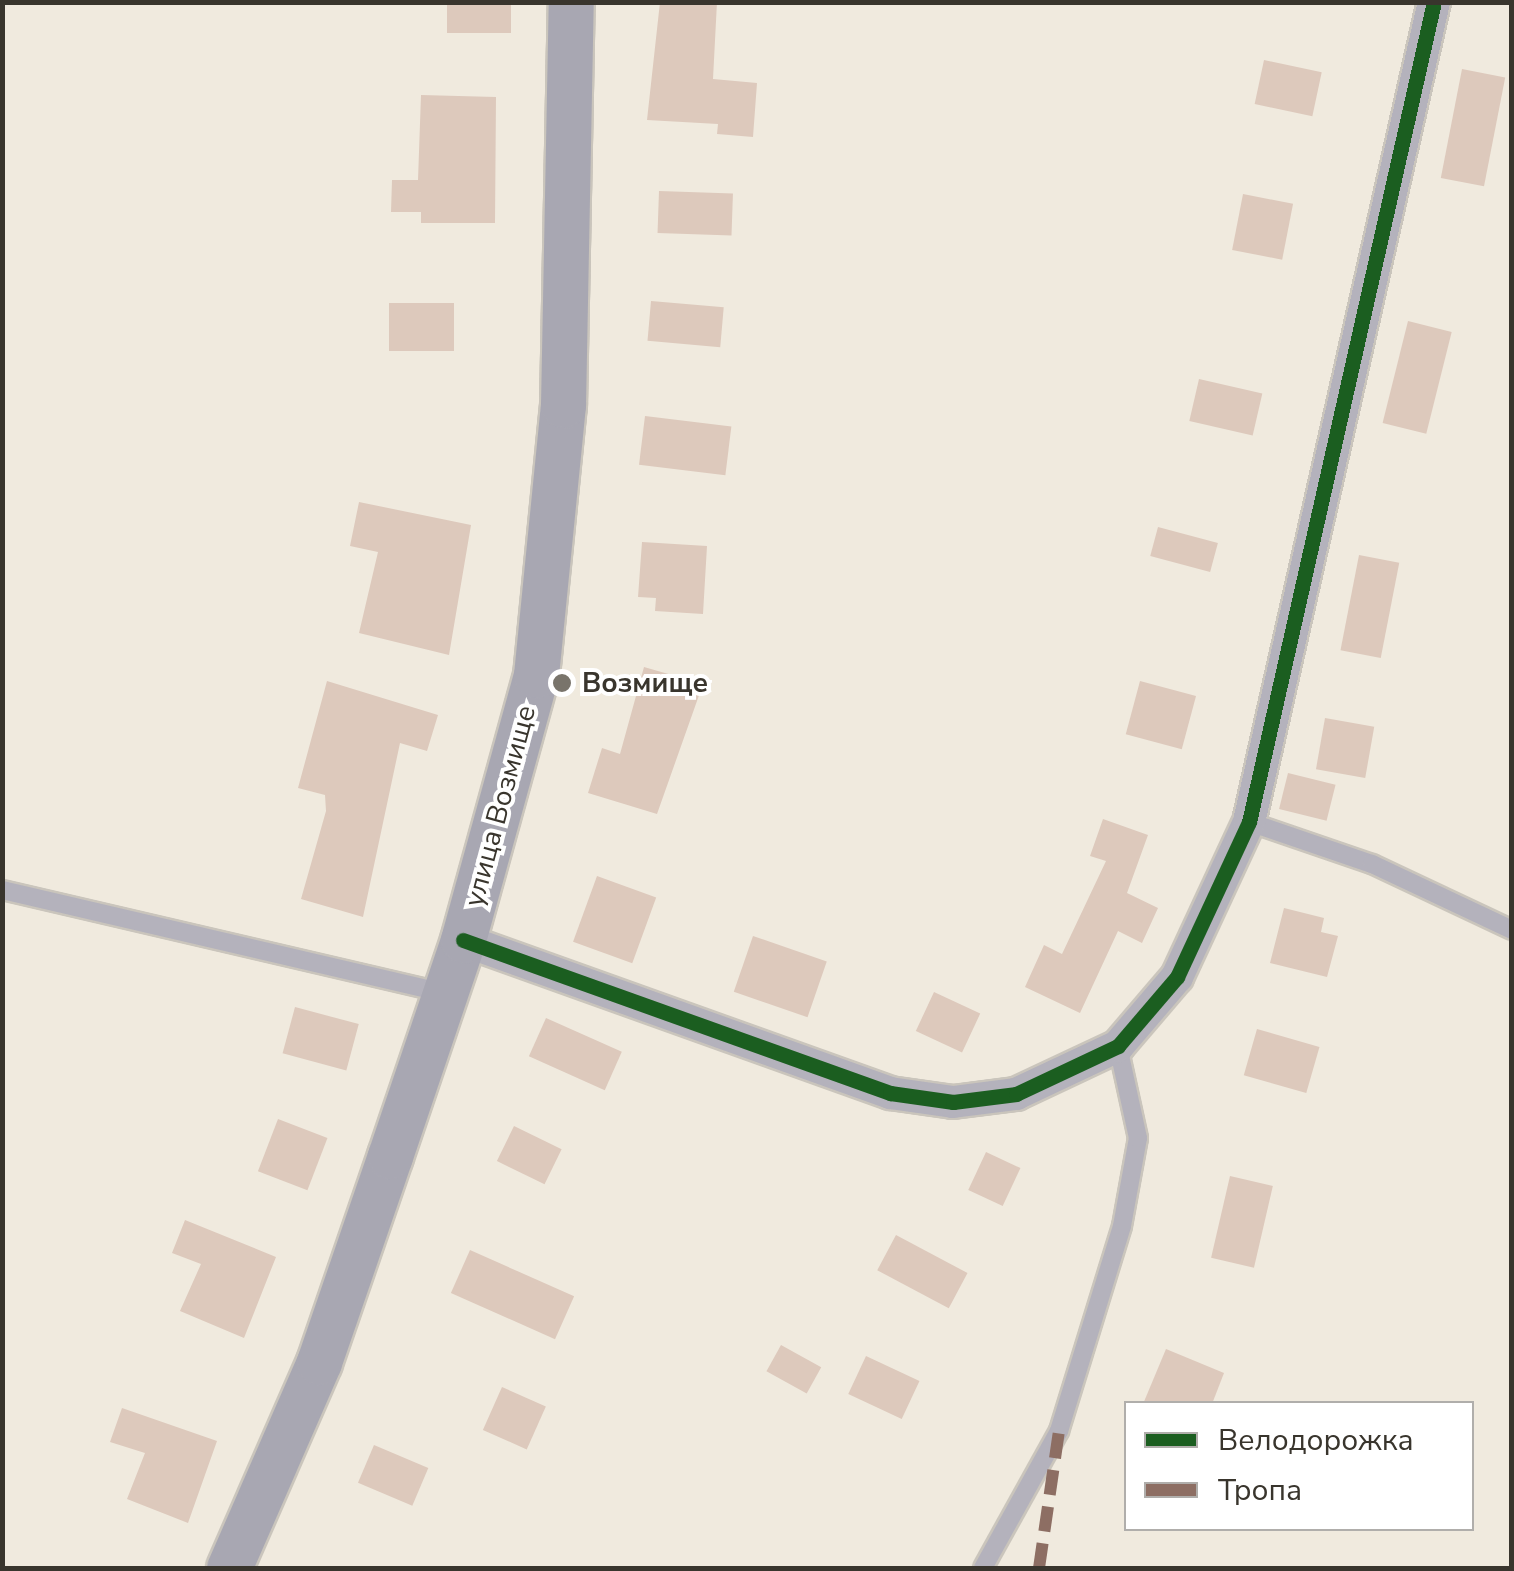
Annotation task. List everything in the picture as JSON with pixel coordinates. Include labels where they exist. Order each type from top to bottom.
[{"type":"main road","name":"улица Возмище","points":[[230,1568],[319,1362],[446,993],[536,675],[551,580],[571,2]]},
{"type":"street","points":[[464,940],[890,1093],[953,1102],[1016,1094],[1118,1046],[1178,977],[1249,822],[1434,2]]},
{"type":"lane","points":[[1249,822],[1390,872],[1512,930]]},
{"type":"lane","points":[[2,890],[446,993]]},
{"type":"lane","points":[[983,1568],[1059,1431],[1122,1226],[1138,1138],[1118,1046]]},
{"type":"building","points":[[447,2],[511,2],[511,33],[447,33]]},
{"type":"building","points":[[660,2],[717,2],[713,79],[757,83],[753,137],[717,134],[718,124],[647,120]]},
{"type":"building","points":[[1264,60],[1322,72],[1312,116],[1255,104]]},
{"type":"building","points":[[1462,69],[1505,77],[1484,186],[1441,178]]},
{"type":"building","points":[[421,95],[496,97],[495,223],[421,223],[421,212],[391,212],[392,180],[418,180]]},
{"type":"building","points":[[659,191],[733,194],[731,236],[658,233]]},
{"type":"building","points":[[1243,194],[1293,204],[1282,260],[1232,250]]},
{"type":"building","points":[[651,301],[724,307],[720,347],[648,341]]},
{"type":"building","points":[[389,303],[454,303],[454,351],[389,351]]},
{"type":"building","points":[[1408,321],[1452,332],[1426,434],[1383,423]]},
{"type":"building","points":[[1199,379],[1262,394],[1253,436],[1189,421]]},
{"type":"building","points":[[645,416],[731,427],[725,475],[639,465]]},
{"type":"building","points":[[359,502],[471,525],[449,655],[359,633],[378,552],[350,546]]},
{"type":"building","points":[[1158,527],[1218,543],[1210,572],[1150,556]]},
{"type":"building","points":[[642,542],[707,546],[703,614],[655,611],[656,598],[638,597]]},
{"type":"building","points":[[1359,555],[1399,563],[1381,658],[1340,650]]},
{"type":"building","points":[[644,667],[703,684],[657,814],[588,793],[602,748],[620,754]]},
{"type":"building","points":[[327,681],[438,715],[427,751],[400,743],[363,917],[301,899],[326,811],[325,795],[298,788]]},
{"type":"building","points":[[1140,681],[1196,696],[1182,749],[1126,734]]},
{"type":"building","points":[[1325,718],[1374,727],[1365,778],[1316,769]]},
{"type":"building","points":[[1288,773],[1336,785],[1327,821],[1279,809]]},
{"type":"building","points":[[1103,819],[1148,835],[1127,893],[1158,908],[1142,943],[1118,931],[1080,1013],[1025,987],[1044,945],[1062,954],[1106,861],[1090,856]]},
{"type":"building","points":[[597,876],[656,898],[632,963],[573,942]]},
{"type":"building","points":[[1284,908],[1324,918],[1321,932],[1338,936],[1327,977],[1270,963]]},
{"type":"building","points":[[753,936],[827,961],[808,1017],[734,992]]},
{"type":"building","points":[[934,992],[980,1014],[962,1053],[916,1031]]},
{"type":"building","points":[[295,1007],[359,1024],[346,1070],[283,1053]]},
{"type":"building","points":[[546,1018],[622,1052],[605,1090],[529,1056]]},
{"type":"building","points":[[1257,1029],[1319,1047],[1306,1093],[1244,1075]]},
{"type":"building","points":[[278,1119],[327,1138],[307,1190],[258,1171]]},
{"type":"building","points":[[514,1126],[562,1149],[545,1184],[497,1161]]},
{"type":"building","points":[[986,1152],[1020,1168],[1003,1206],[968,1190]]},
{"type":"building","points":[[1230,1176],[1273,1186],[1254,1268],[1211,1258]]},
{"type":"building","points":[[185,1220],[276,1257],[244,1338],[180,1311],[201,1264],[172,1253]]},
{"type":"building","points":[[896,1235],[968,1273],[949,1308],[877,1270]]},
{"type":"building","points":[[470,1250],[574,1296],[555,1339],[451,1293]]},
{"type":"building","points":[[781,1345],[821,1367],[807,1394],[766,1371]]},
{"type":"building","points":[[1166,1349],[1224,1373],[1213,1401],[1144,1401]]},
{"type":"building","points":[[866,1356],[919,1381],[902,1419],[848,1394]]},
{"type":"building","points":[[502,1387],[546,1407],[527,1449],[483,1430]]},
{"type":"building","points":[[122,1408],[217,1441],[188,1523],[127,1499],[145,1453],[110,1442]]},
{"type":"building","points":[[374,1445],[428,1468],[412,1506],[358,1483]]},
{"type":"marked path","points":[[1039,1568],[1059,1431]]},
{"type":"cycle path","points":[[463,940],[890,1093],[953,1102],[1016,1094],[1118,1046],[1177,977],[1249,822],[1434,2]]},
{"type":"place","name":"Возмище","points":[[562,683]]}]
